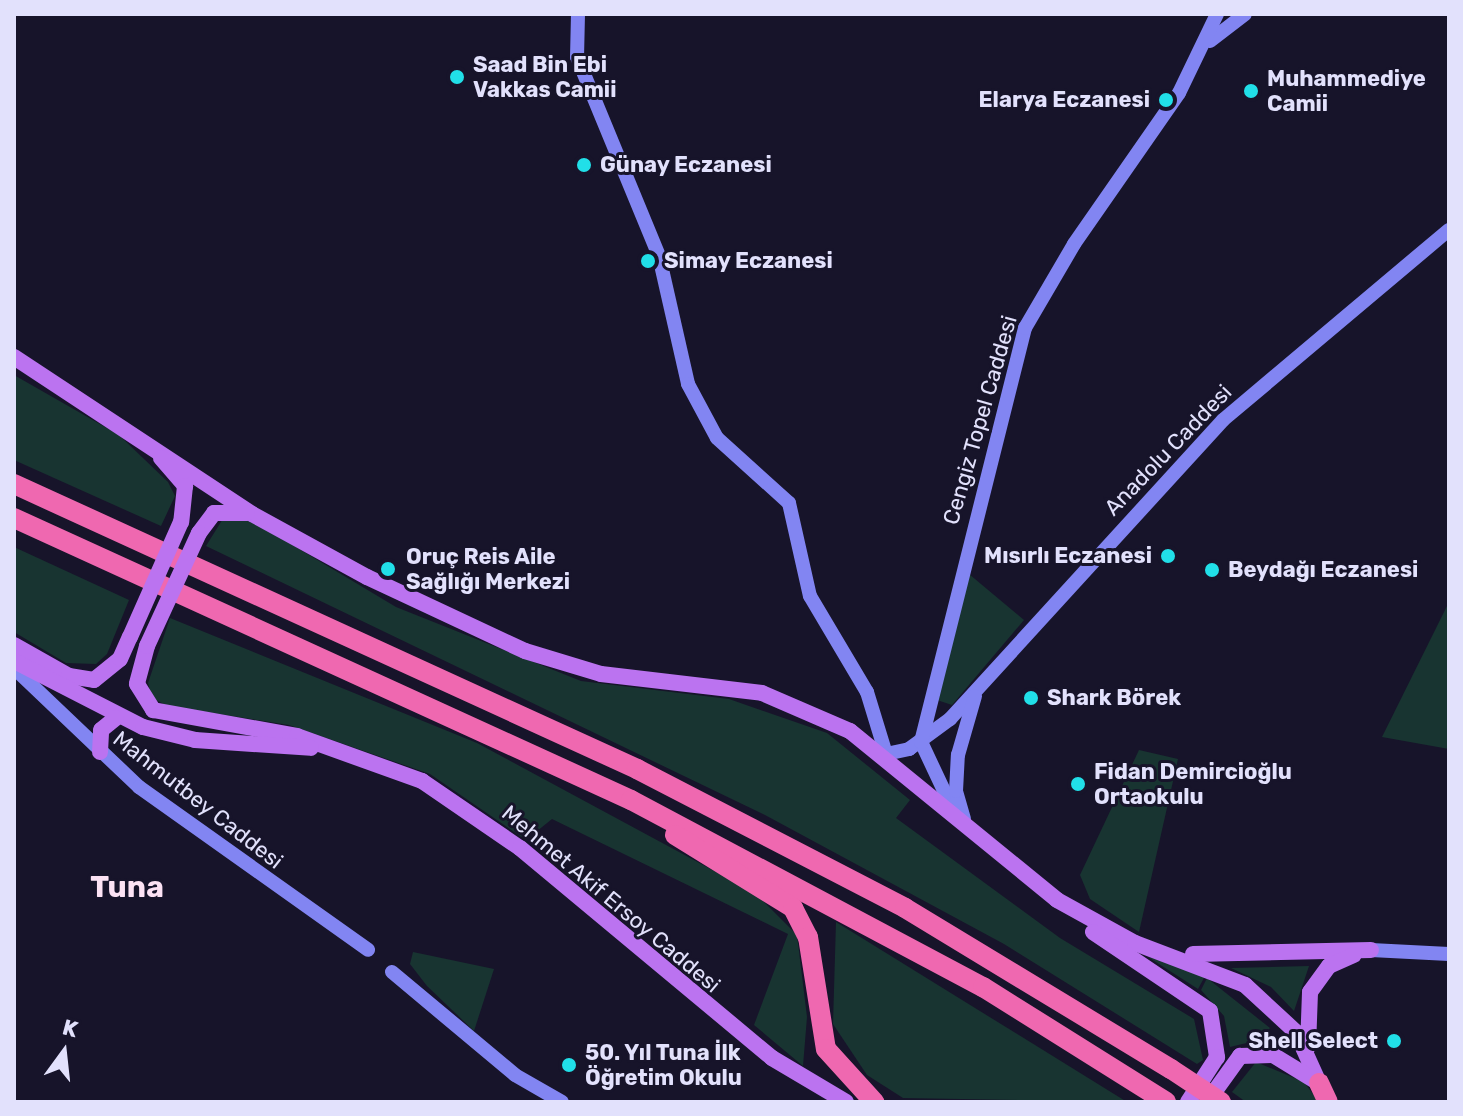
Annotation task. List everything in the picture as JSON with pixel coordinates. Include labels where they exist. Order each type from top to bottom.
[{"type":"highway","points":[[14,484],[483,693],[665,784],[905,908],[1221,1102]]},
{"type":"highway","points":[[14,518],[631,800],[983,987],[1160,1098]]},
{"type":"highway","points":[[631,800],[793,908],[808,937],[826,1049],[874,1102]]},
{"type":"highway","points":[[1319,1083],[1328,1102]]},
{"type":"main road","points":[[578,14],[577,57],[659,256],[688,384],[717,438],[789,503],[810,596],[851,659],[886,754]]},
{"type":"main road","name":"Cengiz Topel Caddesi","points":[[921,742],[1025,328],[1210,41],[1217,14]]},
{"type":"main road","points":[[1210,41],[1245,14]]},
{"type":"main road","name":"Anadolu Caddesi","points":[[977,692],[1031,622],[1223,420],[1449,230]]},
{"type":"main road","points":[[14,357],[252,514],[367,577],[525,651],[601,674],[762,693],[850,731],[886,754],[969,834],[1210,1011],[1217,1057],[1188,1102]]},
{"type":"main road","points":[[14,645],[69,676],[94,680],[120,659],[181,522],[185,486],[137,436]]},
{"type":"main road","points":[[252,514],[214,513],[199,533],[147,646],[137,684],[153,710],[297,736],[336,752]]},
{"type":"main road","points":[[14,661],[116,718],[195,740],[336,752]]},
{"type":"main road","name":"Mahmutbey Caddesi","points":[[14,668],[100,752],[225,853],[368,950]]},
{"type":"main road","points":[[886,754],[921,742],[977,692]]},
{"type":"main road","points":[[969,834],[956,779],[977,692]]},
{"type":"main road","points":[[850,731],[872,711]]},
{"type":"main road","points":[[100,752],[101,730],[116,718]]},
{"type":"main road","points":[[921,742],[933,780],[969,834]]},
{"type":"main road","name":"Mehmet Akif Ersoy Caddesi","points":[[336,752],[422,781],[465,808],[724,1021],[846,1102]]},
{"type":"main road","points":[[1057,900],[1245,985],[1285,1019],[1309,1057],[1319,1083]]},
{"type":"main road","points":[[1169,953],[1371,950],[1449,954]]},
{"type":"main road","points":[[1309,1057],[1305,1005],[1318,976],[1341,958],[1371,950]]},
{"type":"main road","points":[[392,972],[515,1075],[562,1102]]},
{"type":"main road","points":[[1207,1102],[1240,1056],[1273,1055],[1319,1083]]},
{"type":"green space","points":[[14,375],[119,435],[168,482],[175,496],[161,526],[14,460]]},
{"type":"green space","points":[[244,516],[396,607],[581,681],[729,699],[827,733],[910,800],[896,818],[1060,938],[1194,1019],[1203,1060],[1197,1064],[1004,944],[765,815],[206,546],[224,517]]},
{"type":"green space","points":[[14,547],[129,600],[107,654],[96,664],[66,663],[14,632]]},
{"type":"green space","points":[[969,574],[1024,620],[952,705],[937,700]]},
{"type":"green space","points":[[1449,602],[1449,749],[1382,737]]},
{"type":"green space","points":[[170,618],[477,743],[755,893],[797,935],[807,1017],[803,1066],[754,1025],[788,934],[552,819],[526,840],[430,774],[289,725],[168,706],[152,698],[148,683]]},
{"type":"green space","points":[[1139,750],[1178,759],[1139,932],[1090,899],[1080,875]]},
{"type":"green space","points":[[836,922],[1127,1102],[903,1098],[867,1075],[833,1024]]},
{"type":"green space","points":[[413,952],[494,969],[474,1031],[427,986],[410,964]]},
{"type":"green space","points":[[1148,957],[1181,967],[1205,976],[1198,989]]},
{"type":"green space","points":[[1309,966],[1294,1011],[1271,987],[1231,968]]},
{"type":"green space","points":[[1207,978],[1270,1028],[1259,1040],[1230,1047],[1224,1016],[1201,990]]},
{"type":"green space","points":[[1256,1062],[1304,1082],[1319,1102],[1246,1102],[1232,1092]]},
{"type":"place","name":"Saad Bin Ebi Vakkas Camii","points":[[457,77]]},
{"type":"place","name":"Muhammediye Camii","points":[[1251,91]]},
{"type":"place","name":"Elarya Eczanesi","points":[[1166,100]]},
{"type":"place","name":"Günay Eczanesi","points":[[584,165]]},
{"type":"place","name":"Simay Eczanesi","points":[[648,261]]},
{"type":"place","name":"Mısırlı Eczanesi","points":[[1168,556]]},
{"type":"place","name":"Oruç Reis Aile Sağlığı Merkezi","points":[[388,569]]},
{"type":"place","name":"Beydağı Eczanesi","points":[[1212,570]]},
{"type":"place","name":"Shark Börek","points":[[1031,698]]},
{"type":"place","name":"Fidan Demircioğlu Ortaokulu","points":[[1078,784]]},
{"type":"place","name":"Shell Select","points":[[1394,1041]]},
{"type":"place","name":"50. Yıl Tuna İlk Öğretim Okulu","points":[[569,1065]]},
{"type":"district","name":"Tuna","points":[[127,887]]}]
